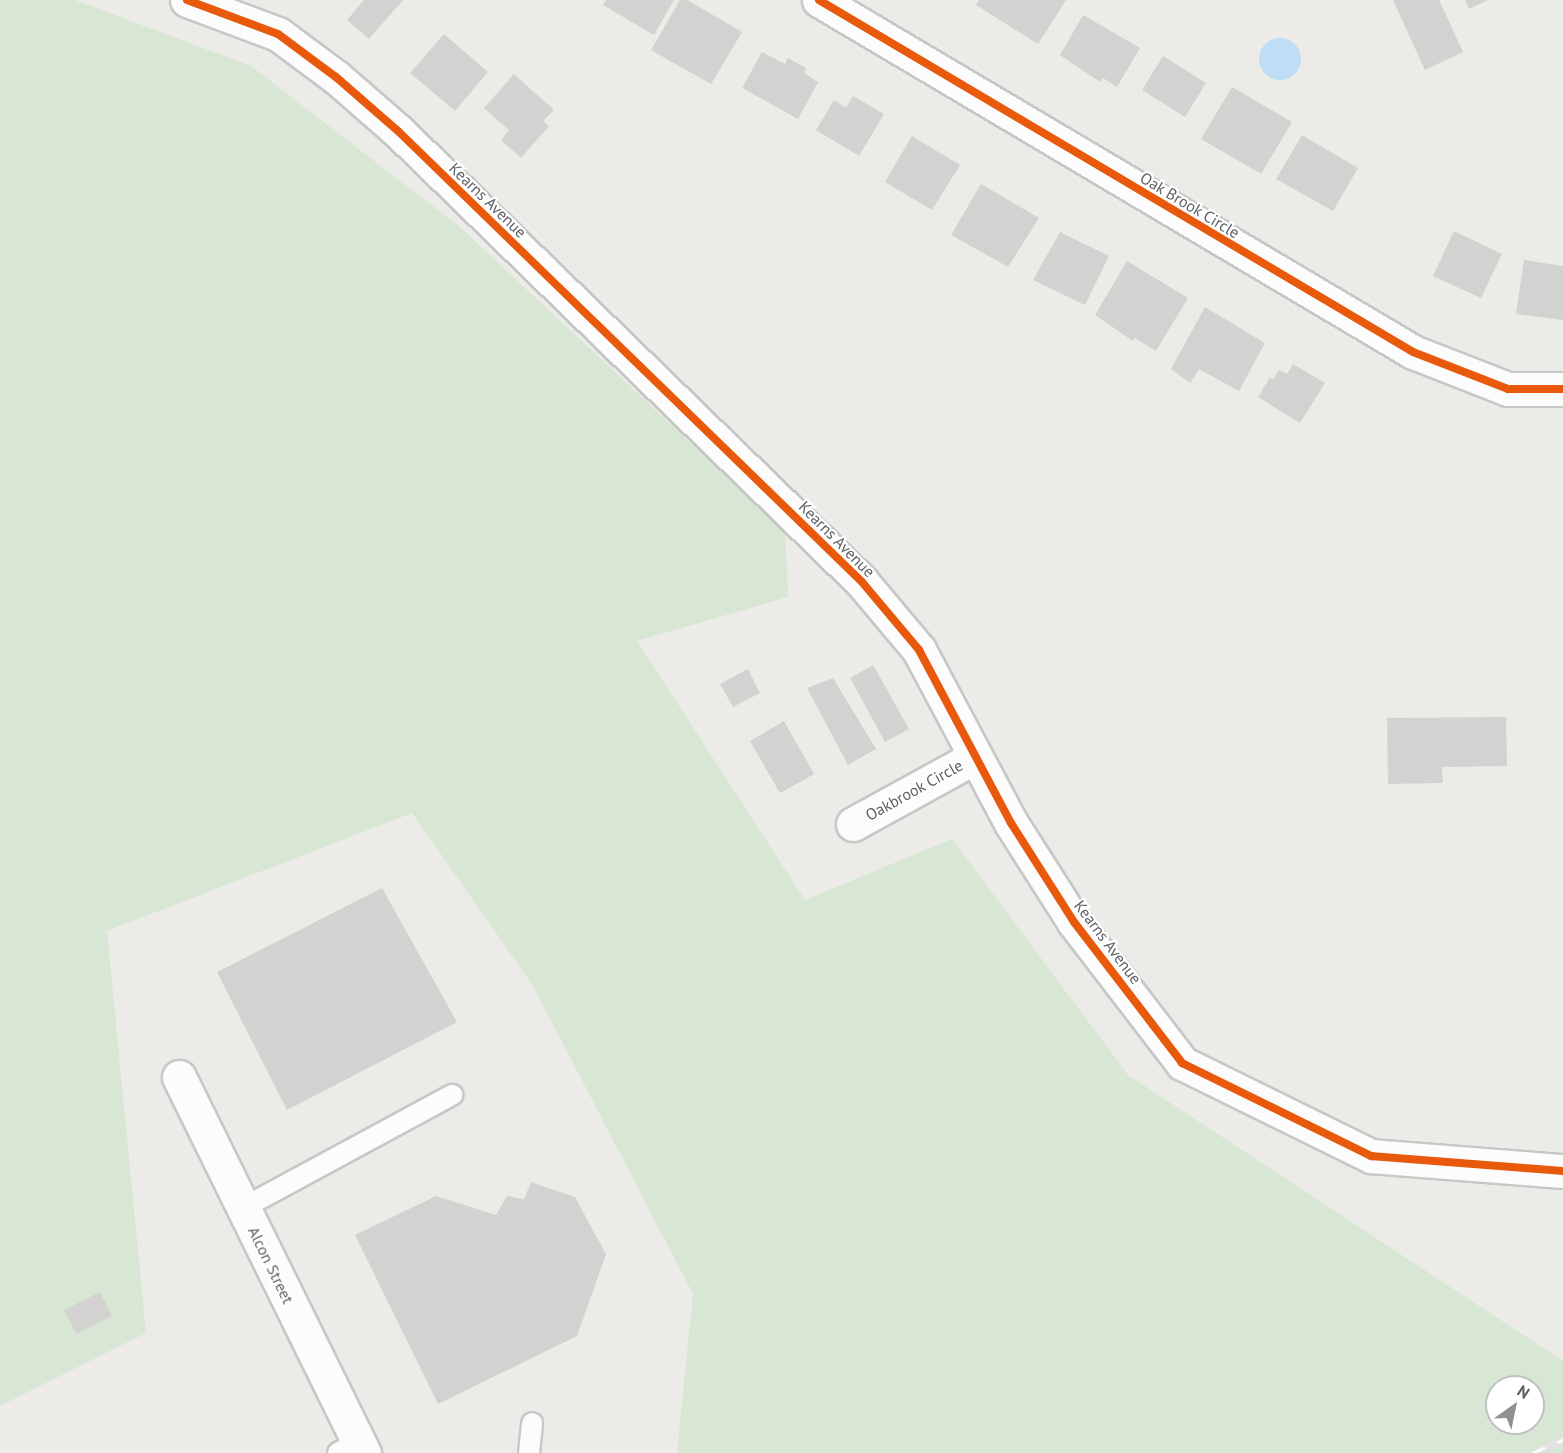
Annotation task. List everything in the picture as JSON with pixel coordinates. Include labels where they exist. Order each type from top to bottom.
[{"type":"street","name":"Kearns Avenue","points":[[187,0],[278,34],[336,77],[398,131],[862,582],[919,650],[975,757],[1074,922],[1182,1063],[1371,1156],[1563,1171]]},
{"type":"street","name":"Oak Brook Circle","points":[[819,0],[1413,352],[1508,389],[1563,389]]},
{"type":"street","name":"Oakbrook Circle","points":[[853,824],[975,757]]},
{"type":"street","name":"Alcon Street","points":[[179,1077],[243,1208],[353,1449]]},
{"type":"lane","points":[[243,1208],[452,1095]]},
{"type":"lane","points":[[529,1453],[532,1423]]},
{"type":"green space","points":[[0,0],[75,0],[251,66],[460,227],[785,531],[788,597],[637,641],[805,900],[952,839],[1128,1075],[1563,1361],[1563,1453],[677,1453],[693,1294],[533,986],[412,813],[107,931],[146,1333],[0,1406]]},
{"type":"water","points":[[1280,38],[1295,44],[1301,59],[1295,74],[1280,80],[1265,74],[1259,59],[1265,44]]},
{"type":"building","points":[[364,0],[403,0],[369,39],[347,20]]},
{"type":"building","points":[[606,0],[674,0],[654,35],[603,5]]},
{"type":"building","points":[[680,0],[687,0],[742,32],[711,84],[651,50]]},
{"type":"building","points":[[979,0],[1066,0],[1038,44],[976,5]]},
{"type":"building","points":[[1393,0],[1439,0],[1463,52],[1425,70]]},
{"type":"building","points":[[1465,0],[1488,0],[1469,9]]},
{"type":"building","points":[[1083,15],[1140,48],[1117,87],[1103,78],[1100,82],[1060,55]]},
{"type":"building","points":[[444,34],[488,72],[455,111],[410,73]]},
{"type":"building","points":[[762,52],[785,64],[788,58],[806,68],[804,73],[818,82],[798,119],[742,88]]},
{"type":"building","points":[[1163,56],[1206,83],[1185,117],[1142,90]]},
{"type":"building","points":[[514,74],[554,110],[543,121],[549,126],[521,158],[501,140],[509,130],[484,108]]},
{"type":"building","points":[[1232,87],[1292,122],[1261,174],[1201,139]]},
{"type":"building","points":[[853,96],[884,114],[859,156],[816,130],[834,100],[846,108]]},
{"type":"building","points":[[1302,135],[1358,168],[1333,211],[1276,179]]},
{"type":"building","points":[[912,136],[960,165],[932,210],[885,182]]},
{"type":"building","points":[[981,184],[1039,218],[1008,267],[951,235]]},
{"type":"building","points":[[1454,231],[1502,254],[1481,298],[1433,276]]},
{"type":"building","points":[[1060,232],[1109,256],[1085,305],[1033,280]]},
{"type":"building","points":[[1524,260],[1563,266],[1563,320],[1516,314]]},
{"type":"building","points":[[1127,261],[1188,298],[1156,351],[1135,338],[1133,341],[1095,315]]},
{"type":"building","points":[[1205,307],[1265,343],[1239,391],[1199,369],[1190,383],[1171,369]]},
{"type":"building","points":[[1293,364],[1325,383],[1300,423],[1258,397],[1270,377],[1273,380],[1279,370],[1287,374]]},
{"type":"building","points":[[873,665],[909,729],[885,742],[850,678]]},
{"type":"building","points":[[748,669],[760,693],[733,707],[720,684]]},
{"type":"building","points":[[833,678],[876,749],[848,765],[807,688]]},
{"type":"building","points":[[1506,717],[1507,766],[1442,767],[1443,783],[1388,784],[1387,718]]},
{"type":"building","points":[[784,721],[814,774],[780,793],[750,741]]},
{"type":"building","points":[[382,888],[457,1022],[287,1110],[217,972]]},
{"type":"building","points":[[531,1182],[575,1197],[606,1254],[577,1336],[438,1404],[355,1235],[436,1196],[496,1215],[507,1196],[524,1199]]},
{"type":"building","points":[[100,1292],[112,1316],[76,1334],[64,1310]]},
{"type":"railway","points":[[1532,1453],[1563,1440]]},
{"type":"cycle path","points":[[187,0],[278,34],[336,77],[398,131],[862,582],[919,650],[1011,823],[1074,922],[1182,1063],[1371,1156],[1563,1171]]},
{"type":"cycle path","points":[[819,0],[1413,352],[1508,389],[1563,389]]}]
